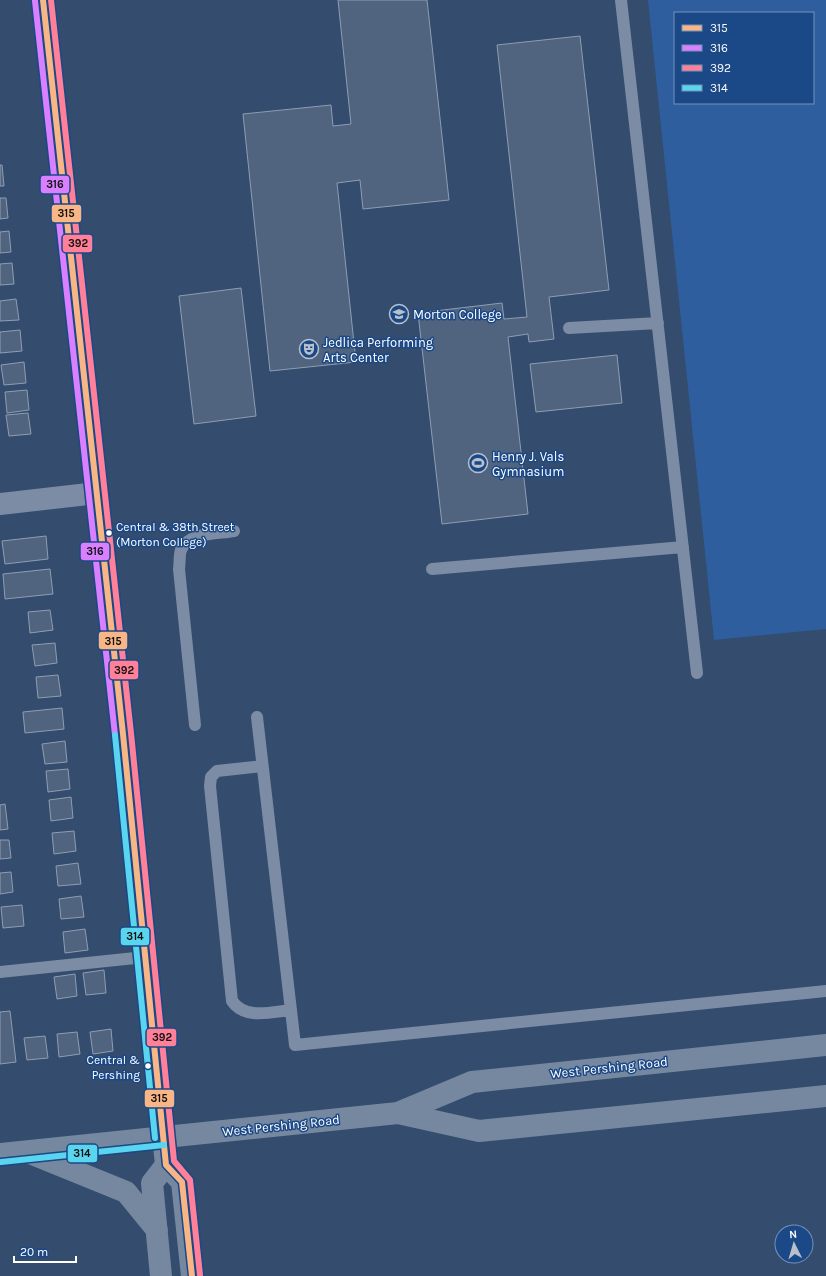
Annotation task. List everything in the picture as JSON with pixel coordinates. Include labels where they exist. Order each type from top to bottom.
[{"type":"main road","points":[[43,0],[97,493],[166,1165],[182,1182],[192,1276]]},
{"type":"main road","name":"West Pershing Road","points":[[0,1154],[398,1113],[472,1082],[826,1045]]},
{"type":"main road","name":"West Pershing Road","points":[[398,1113],[479,1131],[826,1096]]},
{"type":"main road","points":[[27,1152],[126,1192],[157,1230]]},
{"type":"main road","points":[[161,1276],[152,1183],[166,1165]]},
{"type":"street","points":[[0,504],[97,493]]},
{"type":"lane","points":[[621,0],[697,673]]},
{"type":"lane","points":[[569,328],[658,323]]},
{"type":"lane","points":[[196,725],[179,569],[181,551],[186,541],[194,537],[234,531]]},
{"type":"lane","points":[[432,569],[683,548]]},
{"type":"lane","points":[[257,717],[295,1045],[826,991]]},
{"type":"lane","points":[[262,766],[217,770],[211,776],[210,786],[232,1001],[236,1007],[251,1013],[291,1010]]},
{"type":"lane","points":[[0,972],[145,957]]},
{"type":"shaded area","points":[[648,0],[826,0],[826,629],[714,640]]},
{"type":"building","points":[[338,0],[427,0],[449,200],[363,209],[360,180],[337,183],[356,362],[270,371],[243,114],[331,105],[333,126],[351,124]]},
{"type":"building","name":"Morton College","points":[[580,36],[609,290],[549,297],[554,339],[529,342],[528,334],[508,337],[528,514],[442,524],[418,313],[502,303],[504,319],[527,317],[497,45]]},
{"type":"building","points":[[0,165],[2,165],[4,186],[0,186]]},
{"type":"building","points":[[0,198],[6,198],[8,218],[0,219]]},
{"type":"building","points":[[9,231],[11,252],[0,253],[0,232]]},
{"type":"building","points":[[12,263],[14,284],[0,285],[0,264]]},
{"type":"building","points":[[241,288],[256,416],[194,424],[179,296]]},
{"type":"building","points":[[16,299],[19,320],[0,321],[0,301]]},
{"type":"building","points":[[20,330],[22,351],[0,353],[0,332]]},
{"type":"building","points":[[617,355],[622,403],[536,412],[530,364]]},
{"type":"building","points":[[24,362],[26,383],[4,385],[1,365]]},
{"type":"building","points":[[27,390],[29,410],[7,413],[5,392]]},
{"type":"building","points":[[28,413],[31,434],[9,436],[6,415]]},
{"type":"building","points":[[46,536],[48,559],[5,564],[2,541]]},
{"type":"building","points":[[50,569],[53,594],[5,599],[3,574]]},
{"type":"building","points":[[50,610],[53,630],[30,633],[28,612]]},
{"type":"building","points":[[55,643],[57,663],[35,666],[32,645]]},
{"type":"building","points":[[58,675],[61,696],[38,698],[36,677]]},
{"type":"building","points":[[62,708],[64,729],[25,733],[23,712]]},
{"type":"building","points":[[65,741],[67,762],[45,764],[42,744]]},
{"type":"building","points":[[68,769],[70,789],[48,792],[46,771]]},
{"type":"building","points":[[71,797],[73,818],[51,821],[49,800]]},
{"type":"building","points":[[5,804],[8,829],[0,830],[0,805]]},
{"type":"building","points":[[74,831],[76,851],[54,854],[52,833]]},
{"type":"building","points":[[0,840],[9,840],[11,858],[0,859]]},
{"type":"building","points":[[78,863],[81,884],[58,886],[56,866]]},
{"type":"building","points":[[11,872],[13,892],[0,894],[0,873]]},
{"type":"building","points":[[81,896],[84,917],[61,919],[59,899]]},
{"type":"building","points":[[22,905],[24,926],[3,928],[1,907]]},
{"type":"building","points":[[85,929],[88,950],[65,953],[63,932]]},
{"type":"building","points":[[104,970],[106,993],[86,995],[83,973]]},
{"type":"building","points":[[75,974],[77,996],[57,999],[54,977]]},
{"type":"building","points":[[10,1011],[16,1062],[0,1064],[0,1012]]},
{"type":"building","points":[[111,1029],[113,1051],[93,1054],[90,1032]]},
{"type":"building","points":[[77,1032],[80,1054],[59,1057],[57,1034]]},
{"type":"building","points":[[45,1036],[48,1058],[27,1060],[24,1038]]},
{"type":"transit line","name":"315","points":[[43,0],[123,734],[166,1165],[182,1182],[192,1276]]},
{"type":"transit line","name":"392","points":[[51,0],[131,733],[174,1161],[190,1180],[200,1275]]},
{"type":"transit line","name":"316","points":[[35,1],[115,735]]},
{"type":"transit line","name":"314","points":[[115,735],[155,1138]]},
{"type":"transit line","name":"314","points":[[1,1162],[164,1145]]},
{"type":"place","name":"Morton College","points":[[399,314]]},
{"type":"place","name":"Jedlica Performing Arts Center","points":[[309,349]]},
{"type":"place","name":"Henry J. Vals Gymnasium","points":[[478,463]]},
{"type":"place","name":"Central & 38th Street (Morton College)","points":[[109,533]]},
{"type":"place","name":"Central & Pershing","points":[[148,1066]]}]
